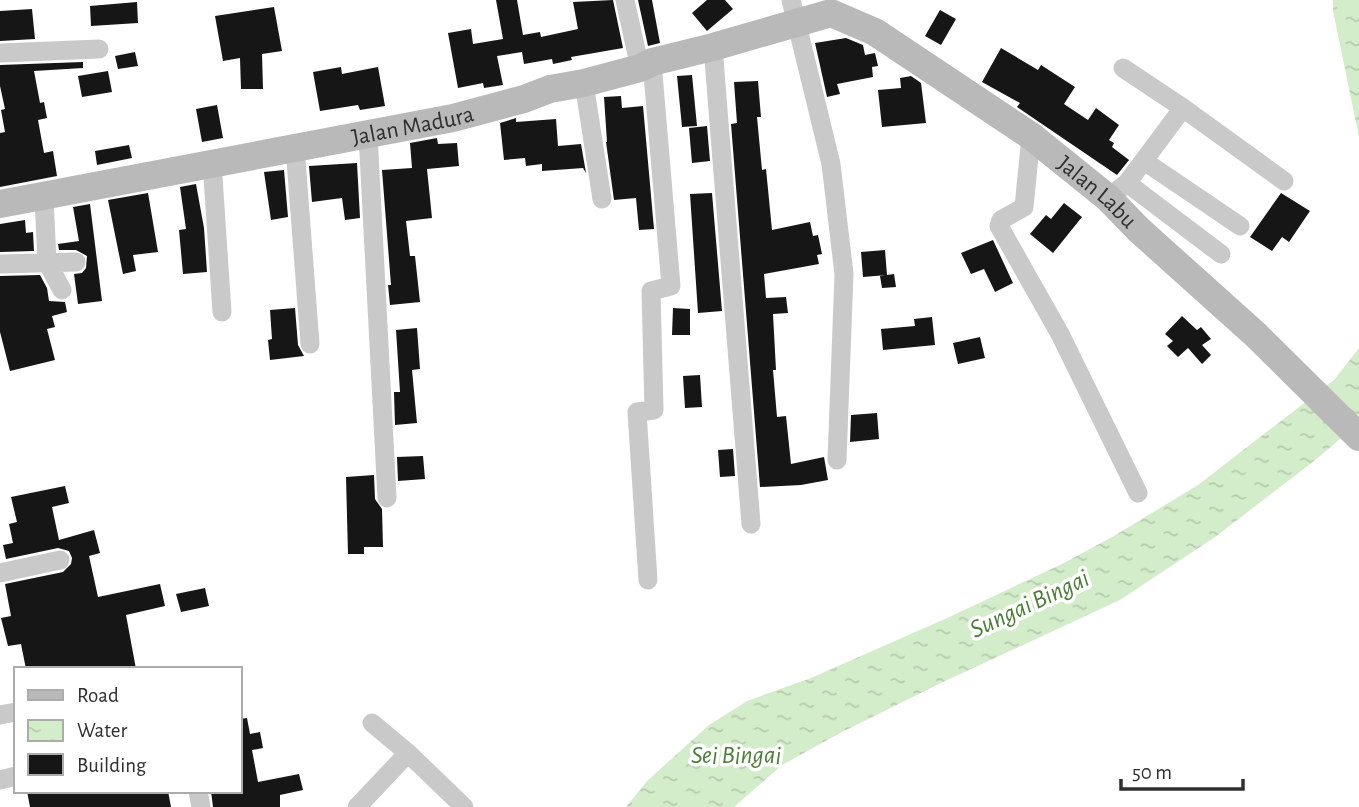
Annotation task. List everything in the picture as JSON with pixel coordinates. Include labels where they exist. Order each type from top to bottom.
[{"type":"street","points":[[625,0],[646,65],[671,286],[651,291],[654,410],[637,412],[648,580]]},
{"type":"street","points":[[793,12],[831,164],[845,274],[837,460]]},
{"type":"street","name":"Jalan Madura","points":[[0,204],[453,118],[524,99],[550,89],[584,83],[713,47],[793,12]]},
{"type":"street","name":"Jalan Labu","points":[[793,12],[831,13],[876,32],[1118,191],[1168,256],[1256,335],[1359,437]]},
{"type":"street","points":[[713,47],[751,524]]},
{"type":"street","points":[[0,53],[99,49]]},
{"type":"street","points":[[1123,68],[1284,181]]},
{"type":"street","points":[[584,83],[602,199]]},
{"type":"street","points":[[1183,108],[1118,191],[1221,254]]},
{"type":"street","points":[[368,134],[387,498]]},
{"type":"street","points":[[1031,136],[1024,207],[1001,220],[999,226],[1060,334],[1138,493]]},
{"type":"street","points":[[295,147],[310,344]]},
{"type":"street","points":[[1144,161],[1240,226]]},
{"type":"street","points":[[212,162],[222,312]]},
{"type":"street","points":[[44,197],[47,262],[62,290]]},
{"type":"street","points":[[0,264],[76,262]]},
{"type":"street","points":[[0,573],[60,560]]},
{"type":"street","points":[[372,723],[408,753],[464,807]]},
{"type":"street","points":[[359,806],[408,753]]},
{"type":"water","points":[[1333,0],[1359,0],[1359,137],[1333,11]]},
{"type":"water","name":"Sei Bingai","points":[[1359,348],[1359,423],[1215,537],[1120,600],[842,732],[782,765],[734,807],[626,807],[647,781],[709,725],[747,701],[811,678],[1062,564],[1198,485],[1334,380]]},
{"type":"building","points":[[496,0],[517,0],[523,35],[540,32],[541,37],[578,29],[573,2],[613,0],[623,48],[571,57],[572,60],[553,64],[552,59],[524,64],[522,52],[497,56],[503,85],[484,88],[483,83],[458,88],[448,33],[471,29],[473,44],[503,39]]},
{"type":"building","points":[[638,0],[652,0],[660,43],[648,46]]},
{"type":"building","points":[[707,0],[725,0],[733,9],[707,31],[692,13]]},
{"type":"building","points":[[137,2],[138,23],[91,26],[90,6]]},
{"type":"building","points":[[274,7],[282,51],[262,54],[263,89],[241,89],[240,58],[223,61],[215,16]]},
{"type":"building","points":[[32,9],[35,39],[0,41],[0,11]]},
{"type":"building","points":[[940,10],[956,19],[941,45],[925,36]]},
{"type":"building","points":[[846,38],[863,45],[865,55],[875,53],[878,66],[872,67],[873,77],[837,84],[840,94],[827,97],[815,43]]},
{"type":"building","points":[[1001,48],[1038,70],[1041,65],[1075,87],[1064,104],[1088,120],[1096,108],[1119,125],[1109,140],[1114,143],[1112,147],[1129,160],[1117,175],[1017,107],[1020,103],[982,82]]},
{"type":"building","points":[[135,52],[138,66],[118,69],[115,56]]},
{"type":"building","points":[[83,62],[83,68],[34,71],[40,103],[44,102],[47,118],[38,120],[44,153],[53,151],[57,176],[0,187],[0,133],[5,132],[1,110],[5,109],[0,86],[0,65]]},
{"type":"building","points":[[341,67],[342,74],[378,67],[385,106],[360,110],[358,105],[320,111],[313,72]]},
{"type":"building","points":[[108,71],[112,92],[82,97],[78,76]]},
{"type":"building","points":[[692,75],[697,126],[682,127],[677,76]]},
{"type":"building","points":[[911,76],[921,83],[926,123],[882,127],[878,90],[901,88],[900,78]]},
{"type":"building","points":[[758,81],[761,117],[757,117],[772,230],[810,222],[813,236],[818,235],[822,254],[817,255],[819,264],[764,274],[766,298],[786,297],[788,313],[773,314],[776,370],[773,370],[777,417],[786,416],[791,464],[824,457],[828,480],[801,485],[760,487],[731,124],[737,123],[734,82]]},
{"type":"building","points":[[621,96],[622,108],[643,106],[654,229],[639,230],[636,198],[614,200],[606,142],[604,97]]},
{"type":"building","points":[[217,105],[223,138],[202,142],[196,109]]},
{"type":"building","points":[[516,118],[516,122],[556,119],[558,146],[581,144],[586,173],[583,168],[542,171],[542,164],[526,166],[525,158],[504,160],[500,123]]},
{"type":"building","points":[[707,126],[710,161],[692,163],[689,128]]},
{"type":"building","points":[[437,138],[438,144],[457,143],[459,166],[427,169],[432,218],[406,221],[410,256],[415,256],[420,302],[390,305],[388,285],[391,285],[382,170],[412,168],[410,143]]},
{"type":"building","points":[[129,145],[132,158],[97,165],[95,151]]},
{"type":"building","points":[[357,163],[360,218],[345,220],[342,198],[312,202],[309,166]]},
{"type":"building","points":[[284,170],[288,217],[271,220],[264,172]]},
{"type":"building","points":[[196,184],[204,228],[207,272],[183,274],[179,230],[186,229],[180,187]]},
{"type":"building","points":[[148,193],[158,252],[133,255],[136,271],[123,274],[108,200]]},
{"type":"building","points":[[712,193],[722,311],[698,313],[690,194]]},
{"type":"building","points":[[1281,193],[1310,211],[1289,242],[1282,237],[1272,251],[1250,237]]},
{"type":"building","points":[[1064,203],[1082,217],[1053,253],[1030,234],[1046,215],[1051,219]]},
{"type":"building","points":[[90,204],[102,301],[78,304],[74,274],[82,273],[86,268],[87,256],[76,250],[59,250],[58,244],[79,241],[73,207]]},
{"type":"building","points":[[25,220],[26,233],[33,232],[34,251],[0,252],[0,224]]},
{"type":"building","points":[[993,240],[1013,283],[995,292],[984,269],[971,274],[961,253]]},
{"type":"building","points":[[885,250],[887,275],[863,277],[861,252]]},
{"type":"building","points":[[894,274],[896,287],[882,288],[880,276]]},
{"type":"building","points":[[40,275],[47,288],[49,301],[65,302],[67,312],[52,316],[55,327],[47,329],[55,360],[10,371],[0,332],[0,276]]},
{"type":"building","points":[[295,308],[298,345],[304,356],[270,360],[270,310]]},
{"type":"building","points":[[673,308],[690,309],[690,335],[672,335]]},
{"type":"building","points":[[1182,316],[1197,330],[1201,327],[1211,339],[1202,345],[1211,355],[1202,364],[1188,348],[1178,357],[1167,346],[1173,341],[1165,334]]},
{"type":"building","points":[[932,317],[935,345],[883,350],[881,329],[915,326],[914,319]]},
{"type":"building","points":[[417,328],[420,369],[412,370],[417,423],[395,425],[394,392],[400,392],[396,330]]},
{"type":"building","points":[[980,337],[985,358],[958,364],[953,343]]},
{"type":"building","points":[[700,375],[702,407],[685,408],[683,376]]},
{"type":"building","points":[[877,413],[879,439],[850,442],[851,415]]},
{"type":"building","points":[[733,449],[735,476],[720,477],[718,450]]},
{"type":"building","points":[[423,456],[425,479],[398,481],[397,457]]},
{"type":"building","points":[[374,475],[375,499],[382,509],[383,547],[364,547],[364,554],[348,554],[346,477]]},
{"type":"building","points":[[65,486],[69,503],[52,507],[59,540],[94,530],[100,553],[89,556],[98,597],[160,584],[165,606],[126,615],[136,667],[26,667],[21,644],[8,646],[1,618],[11,616],[5,584],[63,572],[71,564],[72,558],[69,551],[58,548],[6,559],[3,545],[13,543],[9,524],[17,522],[11,497]]},
{"type":"building","points":[[205,588],[209,606],[181,612],[176,594]]},
{"type":"building","points":[[247,718],[250,734],[260,732],[263,748],[252,750],[258,782],[299,774],[303,790],[280,795],[280,807],[213,807],[211,793],[242,793],[242,719]]},
{"type":"building","points":[[27,793],[168,793],[171,807],[30,807]]},
{"type":"water label","name":"Sungai Bingai","points":[[1029,603]]}]
